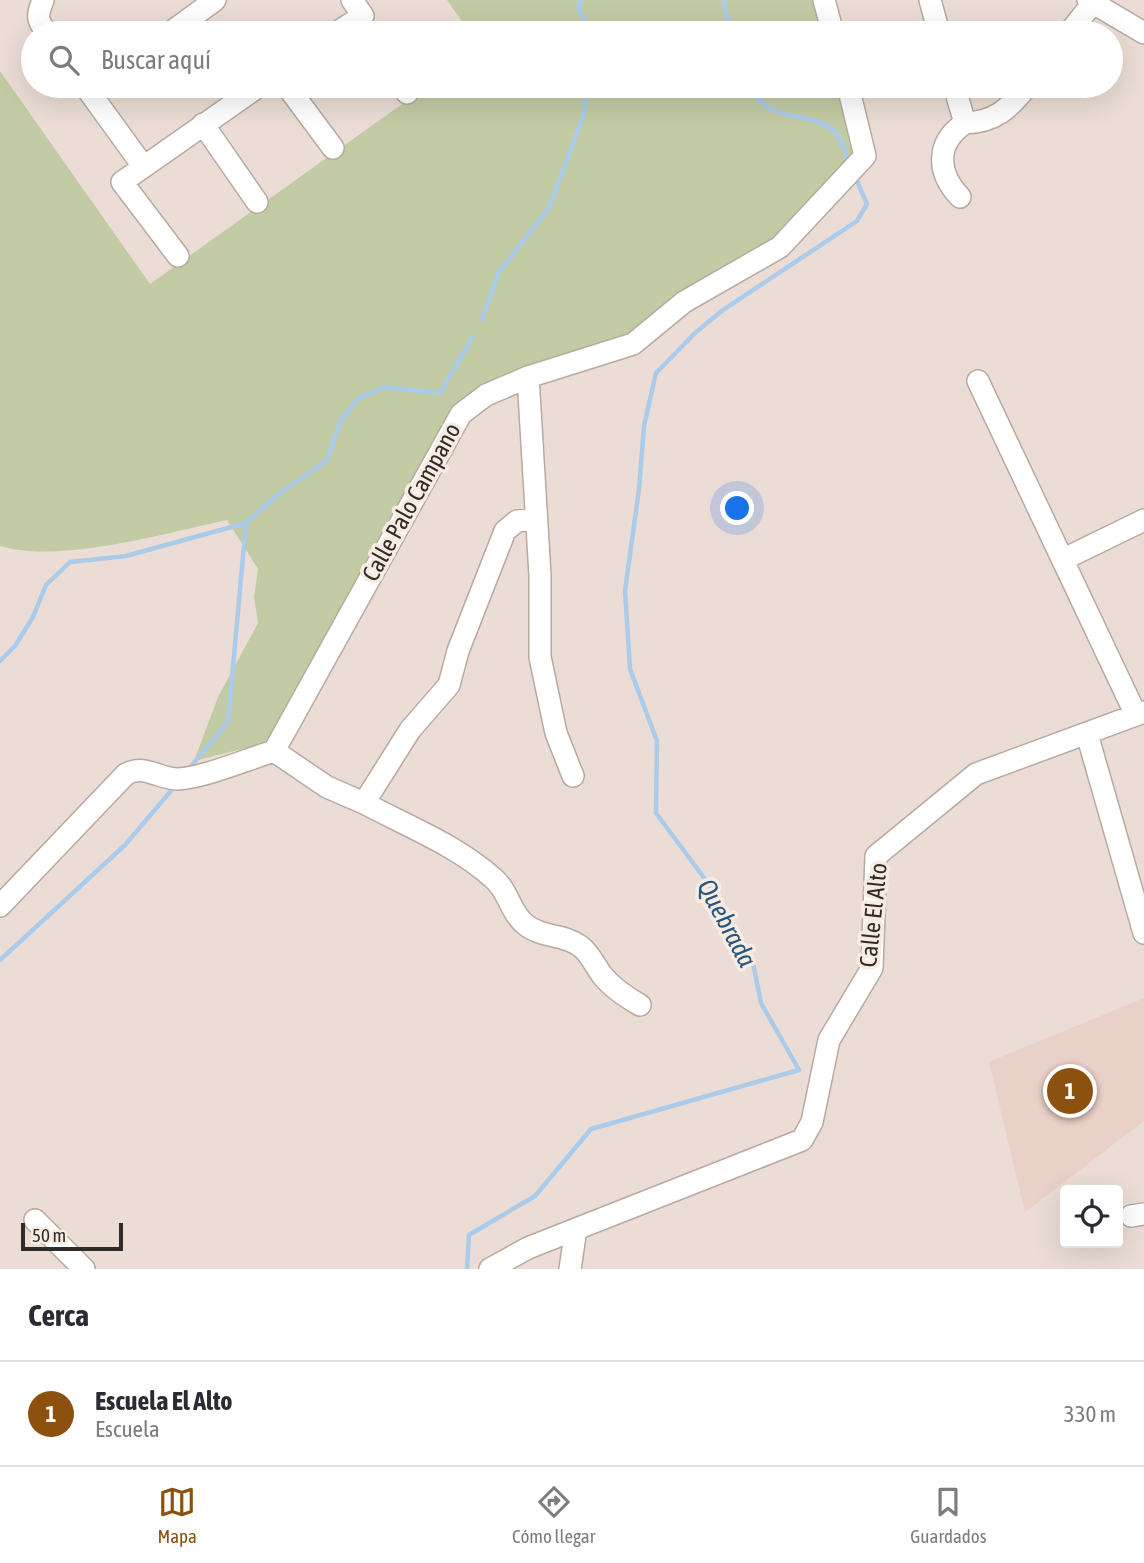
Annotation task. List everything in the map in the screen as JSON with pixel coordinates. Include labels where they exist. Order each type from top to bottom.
[{"type":"street","points":[[186,21],[215,0]]},
{"type":"street","points":[[824,0],[830,21]]},
{"type":"street","points":[[930,0],[936,21]]},
{"type":"street","points":[[38,21],[37,13],[44,2]]},
{"type":"street","points":[[1077,21],[1090,2],[1144,33]]},
{"type":"street","points":[[98,98],[143,166]]},
{"type":"street","points":[[178,256],[122,182],[241,98]]},
{"type":"street","points":[[296,98],[332,148]]},
{"type":"street","name":"Calle Palo Campano","points":[[274,751],[455,422],[469,406],[486,395],[528,377],[633,344],[684,302],[780,247],[865,156],[851,98]]},
{"type":"street","points":[[958,98],[965,123]]},
{"type":"street","points":[[960,197],[945,177],[942,153],[955,129],[965,123],[990,120],[1000,115],[1016,98]]},
{"type":"street","points":[[203,124],[257,202]]},
{"type":"street","points":[[528,377],[540,575],[540,657],[556,733],[573,776]]},
{"type":"street","points":[[978,381],[1140,713]]},
{"type":"street","points":[[364,803],[410,730],[449,685],[461,641],[505,531],[517,521],[535,519]]},
{"type":"street","points":[[1064,559],[1144,520]]},
{"type":"street","name":"Calle El Alto","points":[[490,1269],[528,1248],[802,1140],[812,1122],[829,1040],[872,968],[876,856],[976,774],[1140,713]]},
{"type":"street","points":[[1087,734],[1144,933]]},
{"type":"street","points":[[0,906],[125,774],[142,769],[167,777],[185,778],[274,751],[327,787],[453,849],[504,889],[519,919],[527,927],[539,933],[568,939],[583,947],[610,984],[639,1005]]},
{"type":"street","points":[[35,1220],[85,1269]]},
{"type":"street","points":[[569,1269],[576,1229]]},
{"type":"shaded area","points":[[1144,998],[1144,1121],[1025,1212],[989,1062]]},
{"type":"green space","points":[[447,0],[814,0],[820,21],[462,21]]},
{"type":"green space","points":[[0,71],[150,284],[411,98],[842,98],[855,153],[775,243],[638,330],[500,382],[456,404],[270,742],[194,761],[218,697],[258,623],[254,597],[258,569],[227,520],[144,539],[82,549],[24,551],[0,546]]},
{"type":"waterway","points":[[582,0],[578,6],[584,21]]},
{"type":"waterway","points":[[724,0],[728,21]]},
{"type":"waterway","points":[[482,319],[499,272],[549,208],[583,117],[586,98]]},
{"type":"waterway","points":[[757,98],[780,112],[813,120],[835,132],[848,162]]},
{"type":"waterway","name":"Quebrada","points":[[467,1269],[469,1235],[535,1196],[591,1129],[799,1070],[761,1003],[752,958],[716,894],[656,813],[657,741],[630,669],[625,591],[639,489],[644,426],[656,373],[695,333],[723,310],[857,221],[867,204],[856,179]]},
{"type":"waterway","points":[[0,661],[15,646],[33,617],[46,585],[70,562],[126,556],[246,523],[275,497],[327,460],[341,420],[359,398],[384,387],[440,393],[472,338]]},
{"type":"waterway","points":[[188,770],[228,722],[246,523]]},
{"type":"waterway","points":[[0,960],[125,845],[175,786]]},
{"type":"place","name":"Escuela El Alto","points":[[1070,1091]]}]
